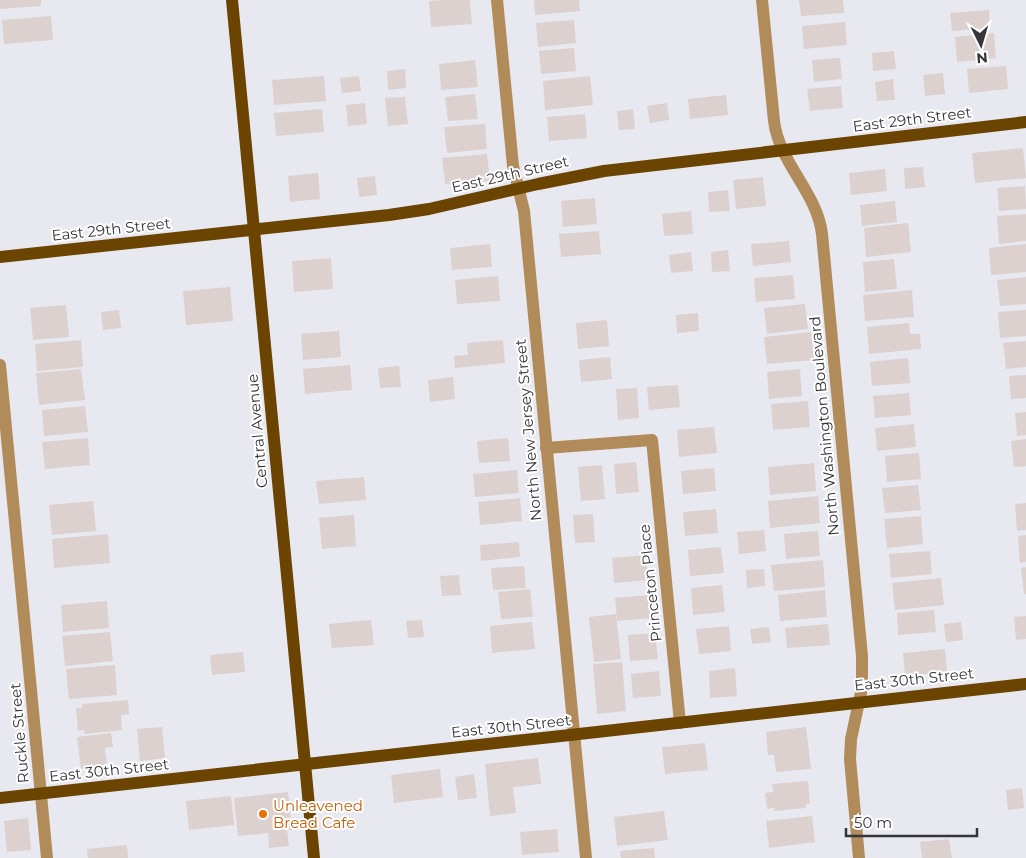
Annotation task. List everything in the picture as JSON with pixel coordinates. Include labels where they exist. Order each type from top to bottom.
[{"type":"main road","name":"Central Avenue","points":[[232,0],[314,858]]},
{"type":"main road","name":"East 29th Street","points":[[0,257],[388,215],[429,209],[518,188],[604,171],[1026,122]]},
{"type":"main road","name":"East 30th Street","points":[[0,798],[305,766],[574,736],[859,701],[1026,684]]},
{"type":"street","name":"North New Jersey Street","points":[[497,0],[513,166],[524,212],[586,858]]},
{"type":"street","name":"North Washington Boulevard","points":[[762,0],[774,126],[782,150],[813,203],[820,221],[822,234],[862,656],[862,685],[851,739],[850,759],[859,858]]},
{"type":"street","name":"Ruckle Street","points":[[0,365],[47,858]]},
{"type":"street","name":"Princeton Place","points":[[546,448],[652,440],[680,723]]},
{"type":"building","points":[[0,0],[41,0],[41,6],[0,9]]},
{"type":"building","points":[[470,0],[472,24],[431,27],[429,1]]},
{"type":"building","points":[[534,0],[579,0],[580,11],[535,15]]},
{"type":"building","points":[[799,0],[843,0],[844,13],[801,16]]},
{"type":"building","points":[[989,10],[990,28],[952,31],[950,13]]},
{"type":"building","points":[[51,16],[53,40],[4,44],[2,20]]},
{"type":"building","points":[[574,20],[576,43],[538,47],[536,23]]},
{"type":"building","points":[[845,22],[847,45],[804,49],[802,26]]},
{"type":"building","points":[[994,33],[996,58],[957,62],[955,37]]},
{"type":"building","points":[[574,48],[576,71],[541,74],[539,51]]},
{"type":"building","points":[[894,51],[896,69],[873,71],[872,53]]},
{"type":"building","points":[[840,58],[842,79],[814,82],[812,60]]},
{"type":"building","points":[[475,60],[478,87],[441,90],[439,64]]},
{"type":"building","points":[[1006,66],[1008,89],[969,93],[967,69]]},
{"type":"building","points":[[405,69],[406,88],[388,90],[387,71]]},
{"type":"building","points":[[943,73],[945,94],[925,96],[923,75]]},
{"type":"building","points":[[324,76],[326,101],[274,105],[272,80]]},
{"type":"building","points":[[359,76],[361,91],[342,93],[340,78]]},
{"type":"building","points":[[590,76],[593,105],[545,110],[543,81]]},
{"type":"building","points":[[893,79],[895,100],[877,101],[875,82]]},
{"type":"building","points":[[841,86],[843,108],[810,111],[807,89]]},
{"type":"building","points":[[475,94],[478,119],[448,121],[445,97]]},
{"type":"building","points":[[726,95],[728,115],[690,119],[688,99]]},
{"type":"building","points":[[405,97],[408,124],[388,126],[385,98]]},
{"type":"building","points":[[365,103],[367,124],[348,126],[346,105]]},
{"type":"building","points":[[667,103],[669,120],[650,123],[647,106]]},
{"type":"building","points":[[322,109],[324,132],[276,136],[274,113]]},
{"type":"building","points":[[633,109],[635,129],[619,130],[617,111]]},
{"type":"building","points":[[585,114],[587,138],[549,141],[547,117]]},
{"type":"building","points":[[485,124],[487,149],[447,153],[444,127]]},
{"type":"building","points":[[1023,148],[1026,178],[975,183],[972,153]]},
{"type":"building","points":[[487,154],[490,181],[445,184],[442,158]]},
{"type":"building","points":[[923,167],[925,187],[905,189],[904,168]]},
{"type":"building","points":[[885,169],[887,191],[851,195],[849,173]]},
{"type":"building","points":[[318,173],[320,199],[290,202],[288,176]]},
{"type":"building","points":[[375,176],[377,195],[359,197],[357,178]]},
{"type":"building","points":[[763,177],[766,206],[736,209],[733,180]]},
{"type":"building","points":[[1025,186],[1026,209],[999,211],[997,188]]},
{"type":"building","points":[[728,190],[730,211],[709,212],[708,192]]},
{"type":"building","points":[[595,198],[597,224],[563,227],[561,201]]},
{"type":"building","points":[[895,201],[897,222],[862,226],[860,205]]},
{"type":"building","points":[[691,211],[693,234],[664,236],[662,214]]},
{"type":"building","points":[[1026,214],[1026,241],[999,244],[997,216]]},
{"type":"building","points":[[908,223],[911,252],[866,257],[864,228]]},
{"type":"building","points":[[599,231],[601,254],[561,257],[559,234]]},
{"type":"building","points":[[789,241],[791,262],[753,266],[751,244]]},
{"type":"building","points":[[490,244],[492,267],[452,270],[450,248]]},
{"type":"building","points":[[1026,244],[1026,272],[991,275],[989,248]]},
{"type":"building","points":[[728,250],[730,271],[712,272],[711,252]]},
{"type":"building","points":[[691,252],[693,271],[671,273],[669,255]]},
{"type":"building","points":[[331,258],[333,289],[294,292],[292,261]]},
{"type":"building","points":[[894,259],[897,289],[865,292],[863,262]]},
{"type":"building","points":[[793,275],[795,299],[756,302],[754,278]]},
{"type":"building","points":[[498,276],[500,301],[457,304],[455,280]]},
{"type":"building","points":[[1026,277],[1026,304],[1000,306],[997,280]]},
{"type":"building","points":[[230,287],[233,321],[186,325],[183,291]]},
{"type":"building","points":[[912,290],[914,317],[865,321],[863,295]]},
{"type":"building","points":[[805,304],[808,329],[767,334],[764,308]]},
{"type":"building","points":[[66,305],[69,337],[33,340],[30,308]]},
{"type":"building","points":[[119,310],[121,328],[103,330],[101,312]]},
{"type":"building","points":[[1026,310],[1026,336],[1000,338],[998,312]]},
{"type":"building","points":[[698,313],[699,331],[677,333],[676,315]]},
{"type":"building","points":[[607,320],[609,346],[578,349],[576,323]]},
{"type":"building","points":[[909,323],[910,334],[920,334],[921,349],[869,354],[867,327]]},
{"type":"building","points":[[339,331],[341,357],[303,360],[301,334]]},
{"type":"building","points":[[811,332],[814,360],[767,364],[764,337]]},
{"type":"building","points":[[81,340],[83,367],[37,371],[35,344]]},
{"type":"building","points":[[503,340],[505,363],[455,368],[454,356],[468,355],[467,343]]},
{"type":"building","points":[[1026,341],[1026,367],[1006,369],[1003,343]]},
{"type":"building","points":[[610,357],[612,379],[581,382],[579,360]]},
{"type":"building","points":[[908,358],[910,383],[872,386],[870,362]]},
{"type":"building","points":[[350,365],[352,390],[305,394],[303,369]]},
{"type":"building","points":[[399,366],[401,387],[380,388],[378,368]]},
{"type":"building","points":[[81,369],[85,400],[39,405],[36,373]]},
{"type":"building","points":[[800,369],[802,396],[769,399],[767,372]]},
{"type":"building","points":[[1026,375],[1026,398],[1011,399],[1009,376]]},
{"type":"building","points":[[453,377],[455,399],[430,402],[428,380]]},
{"type":"building","points":[[678,385],[680,407],[649,410],[647,387]]},
{"type":"building","points":[[637,388],[639,418],[618,420],[616,389]]},
{"type":"building","points":[[909,393],[911,415],[875,418],[873,396]]},
{"type":"building","points":[[808,401],[810,427],[773,430],[771,404]]},
{"type":"building","points":[[85,406],[88,432],[44,436],[42,410]]},
{"type":"building","points":[[1026,412],[1026,435],[1017,436],[1015,413]]},
{"type":"building","points":[[914,424],[916,447],[877,451],[875,428]]},
{"type":"building","points":[[714,427],[717,453],[679,457],[677,430]]},
{"type":"building","points":[[88,438],[90,465],[45,469],[42,442]]},
{"type":"building","points":[[508,438],[510,461],[479,463],[477,441]]},
{"type":"building","points":[[1026,439],[1026,466],[1014,467],[1011,441]]},
{"type":"building","points":[[919,453],[921,479],[887,482],[885,456]]},
{"type":"building","points":[[636,462],[639,492],[616,494],[614,464]]},
{"type":"building","points":[[814,463],[816,491],[770,495],[768,467]]},
{"type":"building","points":[[602,465],[605,499],[581,501],[578,467]]},
{"type":"building","points":[[714,468],[716,491],[683,494],[681,471]]},
{"type":"building","points":[[517,470],[519,493],[475,497],[473,474]]},
{"type":"building","points":[[364,477],[366,500],[319,504],[316,481]]},
{"type":"building","points":[[918,485],[921,510],[885,513],[882,488]]},
{"type":"building","points":[[818,496],[820,523],[770,528],[768,501]]},
{"type":"building","points":[[520,498],[522,521],[480,525],[478,502]]},
{"type":"building","points":[[93,501],[96,531],[52,535],[49,505]]},
{"type":"building","points":[[1026,503],[1026,530],[1017,531],[1015,504]]},
{"type":"building","points":[[716,509],[718,533],[685,536],[683,512]]},
{"type":"building","points":[[593,514],[595,542],[575,543],[573,515]]},
{"type":"building","points":[[354,515],[356,546],[322,549],[319,518]]},
{"type":"building","points":[[921,516],[923,544],[887,548],[884,519]]},
{"type":"building","points":[[764,530],[766,551],[739,554],[737,532]]},
{"type":"building","points":[[818,531],[820,556],[786,559],[784,534]]},
{"type":"building","points":[[108,534],[110,563],[54,568],[52,539]]},
{"type":"building","points":[[1026,535],[1026,562],[1020,563],[1018,536]]},
{"type":"building","points":[[519,542],[520,557],[481,561],[480,545]]},
{"type":"building","points":[[721,547],[724,573],[690,576],[688,550]]},
{"type":"building","points":[[930,551],[932,574],[891,578],[889,554]]},
{"type":"building","points":[[646,555],[648,580],[614,583],[612,558]]},
{"type":"building","points":[[823,560],[825,587],[774,591],[771,565]]},
{"type":"building","points":[[524,566],[526,588],[493,590],[491,568]]},
{"type":"building","points":[[1026,567],[1026,594],[1024,594],[1021,568]]},
{"type":"building","points":[[764,569],[765,586],[747,588],[746,570]]},
{"type":"building","points":[[459,575],[461,595],[442,596],[440,576]]},
{"type":"building","points":[[941,578],[944,605],[895,610],[892,583]]},
{"type":"building","points":[[722,585],[725,612],[693,615],[691,588]]},
{"type":"building","points":[[530,589],[533,617],[501,619],[498,592]]},
{"type":"building","points":[[825,590],[827,617],[780,621],[778,595]]},
{"type":"building","points":[[650,595],[652,618],[617,621],[615,598]]},
{"type":"building","points":[[107,601],[109,628],[63,632],[61,605]]},
{"type":"building","points":[[934,610],[936,632],[898,635],[897,613]]},
{"type":"building","points":[[616,614],[621,659],[594,662],[589,617]]},
{"type":"building","points":[[1026,616],[1026,639],[1016,640],[1014,617]]},
{"type":"building","points":[[371,620],[374,645],[332,648],[329,624]]},
{"type":"building","points":[[422,620],[424,637],[408,638],[406,621]]},
{"type":"building","points":[[532,622],[535,649],[492,653],[490,626]]},
{"type":"building","points":[[961,622],[963,640],[946,642],[944,624]]},
{"type":"building","points":[[828,624],[830,645],[787,648],[785,628]]},
{"type":"building","points":[[729,626],[731,651],[699,654],[696,629]]},
{"type":"building","points":[[769,627],[771,642],[752,644],[750,629]]},
{"type":"building","points":[[110,632],[113,661],[65,666],[62,636]]},
{"type":"building","points":[[655,633],[658,659],[630,661],[628,635]]},
{"type":"building","points":[[945,649],[947,672],[905,676],[903,653]]},
{"type":"building","points":[[243,652],[245,672],[212,675],[210,655]]},
{"type":"building","points":[[622,662],[626,711],[597,714],[593,664]]},
{"type":"building","points":[[115,665],[117,695],[69,699],[66,669]]},
{"type":"building","points":[[735,668],[737,696],[710,698],[709,671]]},
{"type":"building","points":[[659,671],[661,696],[633,698],[631,674]]},
{"type":"building","points":[[128,700],[129,714],[121,715],[122,730],[85,734],[84,730],[78,731],[76,708],[82,708],[82,704]]},
{"type":"building","points":[[162,727],[165,758],[140,761],[137,729]]},
{"type":"building","points":[[806,727],[811,769],[776,772],[774,755],[768,755],[766,732]]},
{"type":"building","points":[[111,733],[113,747],[105,748],[107,766],[81,769],[77,737]]},
{"type":"building","points":[[705,743],[708,770],[665,774],[662,747]]},
{"type":"building","points":[[538,758],[541,784],[513,787],[516,813],[490,816],[485,764]]},
{"type":"building","points":[[440,769],[443,797],[394,803],[391,775]]},
{"type":"building","points":[[474,774],[477,798],[458,800],[455,777]]},
{"type":"building","points":[[808,781],[810,804],[806,804],[806,808],[774,811],[774,808],[767,809],[765,793],[773,792],[772,784]]},
{"type":"building","points":[[1022,788],[1024,808],[1008,810],[1006,790]]},
{"type":"building","name":"Unleavened Bread Cafe","points":[[288,792],[292,830],[287,830],[289,846],[269,848],[268,833],[238,836],[234,798]]},
{"type":"building","points":[[231,796],[234,825],[189,830],[186,801]]},
{"type":"building","points":[[664,811],[668,840],[617,846],[614,817]]},
{"type":"building","points":[[812,816],[815,842],[769,848],[766,821]]},
{"type":"building","points":[[28,818],[31,850],[7,852],[4,821]]},
{"type":"building","points":[[557,829],[559,852],[522,855],[520,832]]},
{"type":"building","points":[[949,839],[952,858],[922,858],[920,842]]},
{"type":"building","points":[[127,845],[128,858],[88,858],[87,849]]},
{"type":"building","points":[[654,848],[655,858],[621,858],[620,851]]},
{"type":"place","name":"Unleavened Bread Cafe","points":[[263,814]]}]
